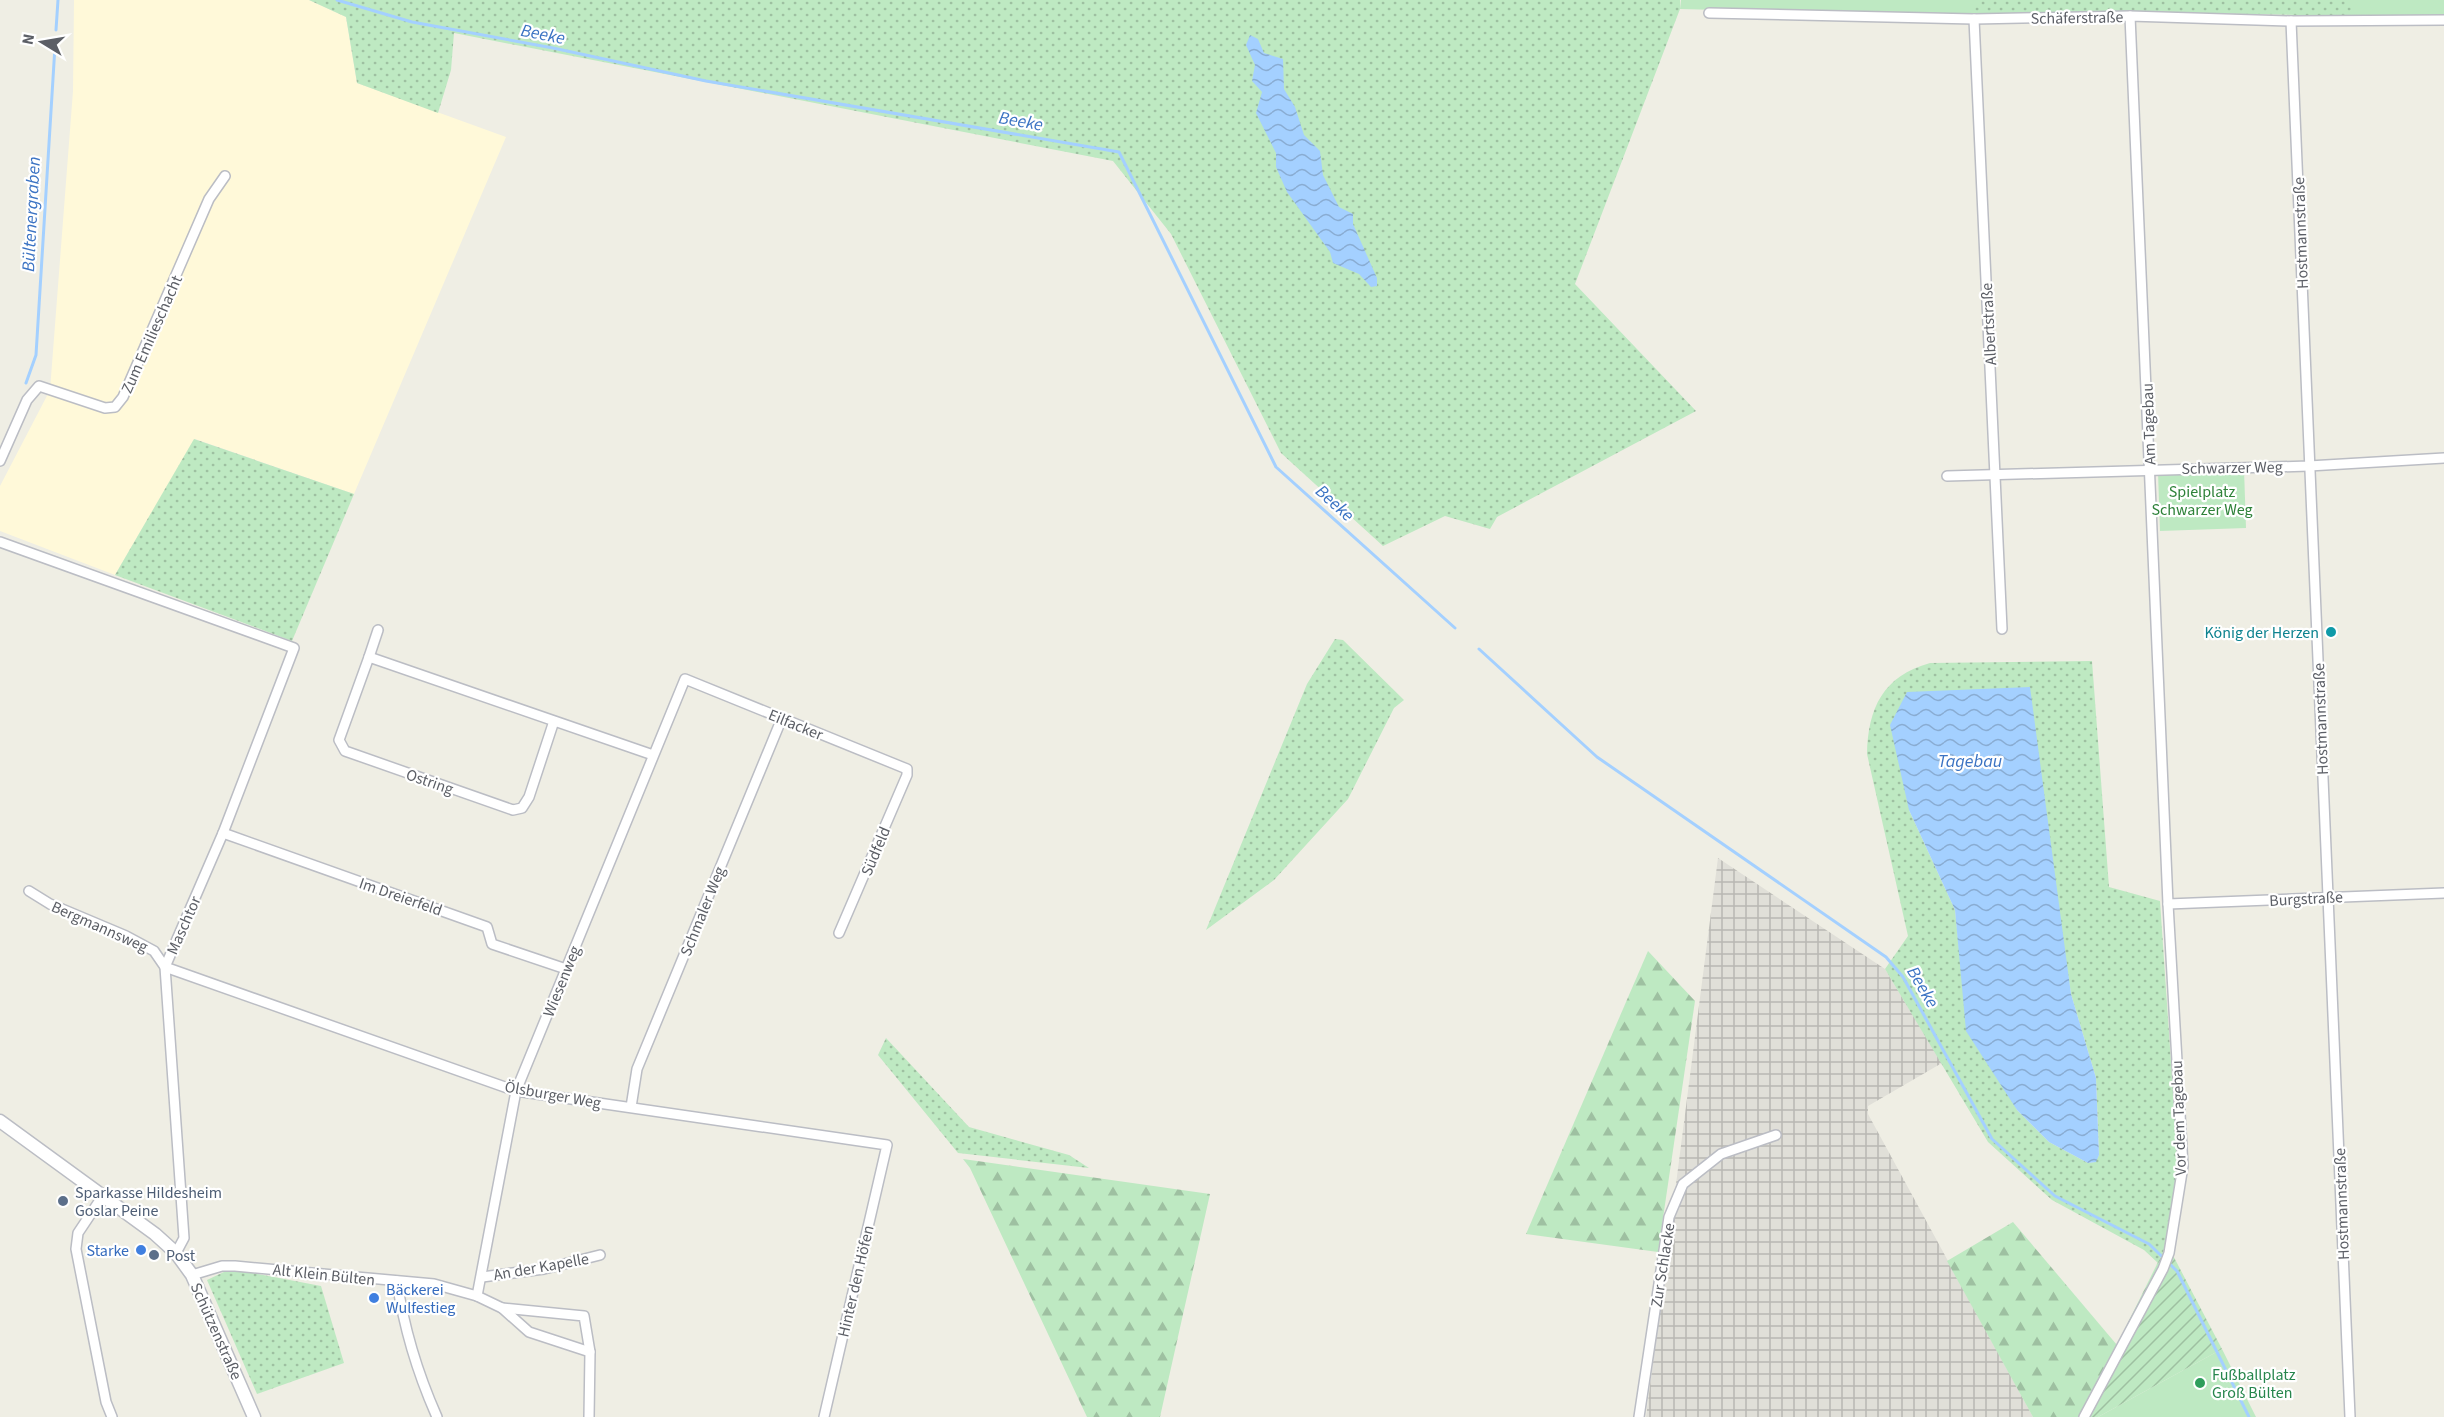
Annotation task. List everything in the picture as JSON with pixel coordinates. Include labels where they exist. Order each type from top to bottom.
[{"type":"street","name":"Schäferstraße","points":[[1709,13],[1974,19],[2130,16],[2291,21],[2444,20]]},
{"type":"street","name":"Am Tagebau","points":[[2130,16],[2168,904]]},
{"type":"street","name":"Albertstraße","points":[[1974,19],[2002,629]]},
{"type":"street","name":"Hostmannstraße","points":[[2291,21],[2350,1417]]},
{"type":"street","name":"Zum Emilieschacht","points":[[0,461],[27,400],[39,386],[105,408],[115,407],[123,397],[209,199],[225,176]]},
{"type":"street","name":"Schwarzer Weg","points":[[1947,476],[1995,476],[2150,468],[2310,466],[2444,458]]},
{"type":"street","name":"Maschtor","points":[[0,542],[294,648],[224,834],[165,967],[184,1238],[176,1253]]},
{"type":"street","name":"Ostring","points":[[378,630],[339,740],[340,746],[345,751],[513,810],[522,808],[529,797],[554,721]]},
{"type":"street","points":[[369,657],[653,755]]},
{"type":"street","name":"Eilfacker","points":[[684,679],[907,769]]},
{"type":"street","name":"Wiesenweg","points":[[477,1296],[516,1090],[684,679]]},
{"type":"street","name":"Schmaler Weg","points":[[631,1107],[637,1069],[782,718]]},
{"type":"street","name":"Südfeld","points":[[839,933],[908,775],[907,769]]},
{"type":"street","name":"Im Dreierfeld","points":[[224,834],[487,927],[492,944],[566,969]]},
{"type":"street","name":"Bergmannsweg","points":[[29,891],[50,904],[154,951],[165,967]]},
{"type":"street","name":"Burgstraße","points":[[2168,904],[2444,893]]},
{"type":"street","name":"Vor dem Tagebau","points":[[2084,1417],[2163,1269],[2169,1252],[2183,1166],[2168,904]]},
{"type":"street","name":"Ölsburger Weg","points":[[165,967],[516,1090],[887,1145]]},
{"type":"street","name":"Schützenstraße","points":[[0,1121],[155,1234],[176,1253],[192,1275],[254,1417]]},
{"type":"street","name":"Zur Schlacke","points":[[1639,1417],[1669,1217],[1683,1184],[1721,1154],[1776,1135]]},
{"type":"street","name":"Hinter den Höfen","points":[[824,1417],[887,1145]]},
{"type":"street","points":[[102,1197],[78,1233],[76,1249],[106,1402],[112,1417]]},
{"type":"street","name":"An der Kapelle","points":[[482,1277],[544,1269],[600,1255]]},
{"type":"street","name":"Alt Klein Bülten","points":[[192,1275],[222,1266],[235,1266],[434,1284],[477,1296],[501,1308],[529,1332],[590,1352]]},
{"type":"street","points":[[397,1281],[404,1327],[422,1382],[437,1417]]},
{"type":"street","name":"An der Kapelle","points":[[501,1308],[584,1316],[590,1352]]},
{"type":"street","points":[[589,1417],[590,1352]]},
{"type":"shaded area","points":[[74,0],[309,0],[346,17],[357,83],[506,137],[354,494],[195,439],[115,575],[0,531],[0,486],[50,390],[73,91]]},
{"type":"shaded area","points":[[1718,858],[1885,969],[1942,1063],[1868,1106],[1868,1114],[2033,1417],[1646,1417]]},
{"type":"green space","points":[[309,0],[1680,0],[1680,9],[1575,284],[1696,411],[1497,517],[1490,529],[1445,516],[1383,546],[1281,453],[1171,234],[1113,161],[454,33],[451,70],[438,113],[357,83],[346,17]]},
{"type":"green space","points":[[1681,0],[1974,0],[1974,16],[1680,9]]},
{"type":"green space","points":[[1974,0],[2352,0],[2352,16],[2130,12],[1974,16]]},
{"type":"green space","points":[[2352,0],[2444,0],[2444,17],[2352,16]]},
{"type":"green space","points":[[194,439],[354,494],[292,641],[115,575]]},
{"type":"green space","name":"Spielplatz Schwarzer Weg","points":[[2244,469],[2246,528],[2160,531],[2158,472]]},
{"type":"green space","points":[[1335,639],[1343,640],[1404,700],[1394,708],[1348,799],[1274,880],[1206,930],[1307,684]]},
{"type":"green space","points":[[2092,661],[2109,887],[2160,901],[2178,1165],[2167,1244],[2158,1263],[2144,1250],[2052,1200],[1988,1142],[1885,969],[1908,936],[1867,754],[1868,737],[1875,708],[1890,685],[1900,676],[1930,663]],"holes":[[[1909,810],[2059,917],[2071,994],[2096,1078],[2099,1155],[2095,1162],[2088,1163],[2049,1142],[2017,1110],[1961,968],[1955,910]]]},
{"type":"green space","points":[[1648,951],[1695,1001],[1658,1252],[1526,1234]]},
{"type":"green space","points":[[886,1038],[969,1127],[1069,1155],[1089,1168],[958,1153],[878,1055]]},
{"type":"green space","points":[[963,1159],[1210,1194],[1160,1417],[1087,1417],[970,1168]]},
{"type":"green space","points":[[2013,1222],[2117,1345],[2080,1417],[2033,1417],[1947,1261]]},
{"type":"green space","points":[[2167,1244],[2222,1349],[2098,1417],[2081,1417]]},
{"type":"green space","points":[[226,1271],[242,1271],[321,1286],[344,1363],[257,1394],[207,1280]]},
{"type":"green space","name":"Fußballplatz Groß Bülten","points":[[2222,1349],[2256,1417],[2098,1417]]},
{"type":"water","points":[[1250,35],[1258,39],[1264,53],[1283,59],[1284,89],[1295,107],[1304,135],[1320,151],[1323,175],[1339,207],[1353,214],[1353,224],[1377,278],[1377,286],[1371,287],[1359,274],[1333,263],[1330,252],[1287,192],[1276,167],[1276,153],[1256,113],[1262,92],[1252,81],[1255,65],[1246,45]]},
{"type":"water","name":"Tagebau","points":[[2030,687],[2071,994],[2096,1078],[2099,1155],[2096,1162],[2088,1163],[2049,1142],[2017,1110],[1966,1031],[1955,910],[1909,810],[1890,725],[1907,692]]},
{"type":"waterway","name":"Bültenergraben","points":[[56,30],[58,0]]},
{"type":"waterway","name":"Beeke","points":[[337,0],[412,22],[553,48],[706,81],[1119,152],[1276,467],[1455,628]]},
{"type":"waterway","name":"Bültenergraben","points":[[26,383],[36,355],[55,46]]},
{"type":"waterway","name":"Beeke","points":[[1479,649],[1597,757],[1886,957],[1903,977],[1992,1139],[2055,1196],[2149,1244],[2177,1271],[2249,1417]]},
{"type":"place","name":"König der Herzen","points":[[2331,632]]},
{"type":"place","name":"Sparkasse Hildesheim Goslar Peine","points":[[63,1201]]},
{"type":"place","name":"Starke","points":[[141,1250]]},
{"type":"place","name":"Post","points":[[154,1255]]},
{"type":"place","name":"Bäckerei Wulfestieg","points":[[374,1298]]},
{"type":"place","name":"Fußballplatz Groß Bülten","points":[[2200,1383]]}]
